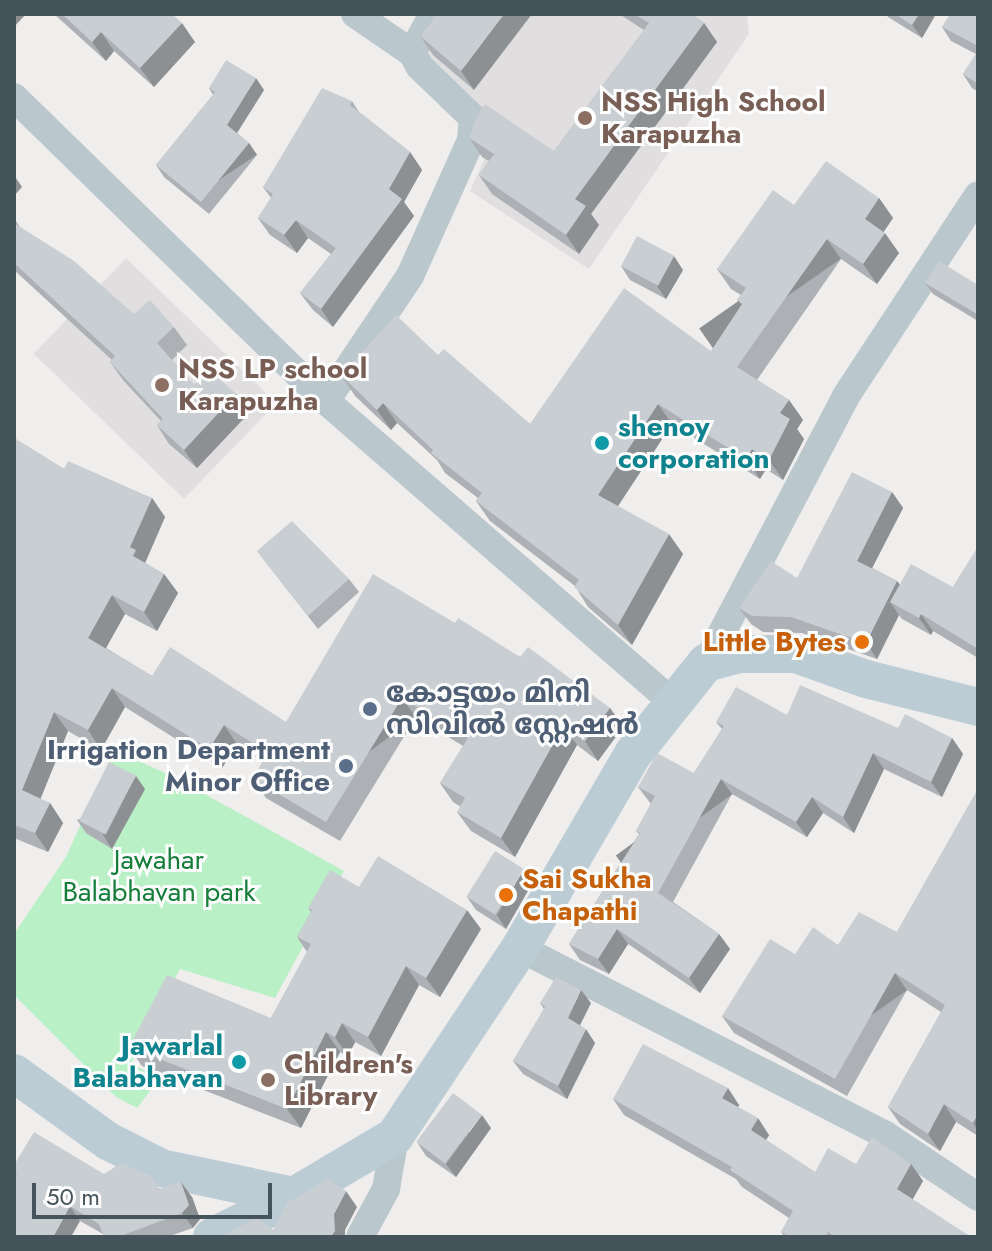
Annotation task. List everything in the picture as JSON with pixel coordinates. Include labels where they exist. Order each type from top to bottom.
[{"type":"main road","points":[[212,1237],[294,1196],[395,1136],[520,948],[633,754],[706,663],[740,654],[796,654],[866,679],[978,707]]},
{"type":"main road","points":[[14,1073],[29,1088],[108,1141],[161,1168],[294,1196]]},
{"type":"street","points":[[326,401],[410,276],[471,140],[473,118],[420,67],[412,53],[355,14]]},
{"type":"street","points":[[412,53],[433,14]]},
{"type":"street","points":[[14,97],[326,401],[673,703]]},
{"type":"street","points":[[706,663],[846,396],[978,195]]},
{"type":"street","points":[[520,948],[884,1134],[978,1197]]},
{"type":"street","points":[[360,1237],[386,1189],[395,1136]]},
{"type":"shaded area","name":"NSS High School Karapuzha","points":[[449,14],[747,14],[749,34],[589,269],[470,191],[492,142],[419,58]]},
{"type":"shaded area","name":"NSS LP school Karapuzha","points":[[126,258],[276,403],[184,499],[34,354]]},
{"type":"green space","name":"Jawahar Balabhavan park","points":[[114,750],[172,776],[344,871],[275,998],[180,969],[131,1063],[159,1079],[137,1108],[116,1097],[14,995],[14,934],[66,857]]},
{"type":"building","points":[[62,14],[172,14],[182,23],[140,68],[101,32],[92,42]]},
{"type":"building","points":[[437,14],[504,14],[461,71],[420,36]]},
{"type":"building","points":[[634,14],[691,14],[704,23],[575,199],[586,206],[566,235],[479,175],[494,154],[469,138],[485,104],[554,151],[649,23]]},
{"type":"building","points":[[895,14],[919,14],[912,25]]},
{"type":"building","points":[[950,14],[978,14],[978,46],[942,27]]},
{"type":"building","points":[[978,51],[978,84],[963,74]]},
{"type":"building","points":[[226,60],[256,78],[227,125],[249,143],[201,202],[156,165],[215,92],[209,88]]},
{"type":"building","points":[[322,88],[352,101],[350,105],[410,152],[389,189],[402,199],[321,309],[300,293],[336,248],[296,220],[284,235],[258,218],[273,194],[263,187]]},
{"type":"building","points":[[826,161],[879,198],[865,219],[885,233],[863,264],[827,239],[737,367],[789,400],[780,413],[790,419],[769,460],[752,449],[746,459],[658,404],[598,495],[669,534],[618,625],[574,587],[579,580],[476,501],[482,493],[431,453],[433,450],[383,403],[377,410],[341,375],[396,315],[438,355],[444,349],[530,424],[624,288],[711,351],[742,304],[737,300],[746,288],[717,269],[773,190],[794,205]]},
{"type":"building","points":[[14,223],[74,261],[134,314],[150,300],[174,327],[157,343],[194,385],[209,369],[236,394],[184,450],[157,425],[163,419],[110,362],[115,356],[14,263]]},
{"type":"building","points":[[637,236],[674,256],[658,286],[621,266]]},
{"type":"building","points":[[939,261],[978,285],[977,314],[925,283]]},
{"type":"building","points":[[14,438],[64,469],[68,461],[152,498],[130,547],[136,550],[133,556],[164,574],[144,612],[112,595],[88,638],[152,676],[170,647],[286,722],[373,574],[455,623],[458,618],[520,657],[528,647],[610,708],[585,741],[563,726],[501,838],[457,812],[465,798],[440,783],[468,738],[402,698],[326,822],[253,779],[268,753],[224,725],[209,749],[112,688],[88,730],[54,712],[22,790],[50,803],[35,833],[14,825]]},
{"type":"building","points":[[852,472],[892,492],[857,561],[897,581],[866,643],[791,617],[752,616],[739,608],[771,561],[797,578]]},
{"type":"building","points":[[292,521],[349,579],[308,616],[257,551]]},
{"type":"building","points":[[978,547],[978,649],[921,614],[919,618],[890,602],[911,564],[953,587]]},
{"type":"building","points":[[800,685],[898,728],[905,714],[952,738],[931,782],[873,753],[843,817],[812,797],[796,822],[721,779],[658,893],[719,934],[689,978],[617,929],[598,959],[569,944],[640,833],[636,831],[655,796],[638,787],[657,753],[694,773],[724,726],[716,722],[736,687],[787,715]]},
{"type":"building","points":[[109,762],[136,776],[106,834],[79,821]]},
{"type":"building","points":[[978,789],[978,1114],[973,1123],[944,1104],[928,1134],[888,1107],[945,1005],[895,973],[835,1079],[722,1016],[770,939],[795,954],[813,927],[838,945],[859,912],[897,932]]},
{"type":"building","points":[[495,851],[524,869],[495,915],[466,897]]},
{"type":"building","points":[[378,856],[467,910],[426,978],[406,966],[368,1037],[342,1023],[335,1037],[326,1032],[287,1109],[129,1047],[167,975],[271,1018],[311,944],[297,937],[312,910],[308,908],[330,870],[359,887]]},
{"type":"building","points":[[556,977],[581,990],[568,1018],[586,1029],[558,1086],[513,1061],[545,1007],[540,1003]]},
{"type":"building","points":[[643,1044],[728,1088],[722,1098],[758,1118],[751,1130],[815,1172],[828,1148],[856,1164],[872,1137],[911,1164],[897,1189],[967,1237],[835,1237],[828,1232],[825,1237],[790,1237],[781,1232],[793,1211],[730,1170],[732,1167],[613,1099]]},
{"type":"building","points":[[453,1093],[482,1115],[445,1163],[416,1142]]},
{"type":"building","points":[[34,1132],[104,1174],[121,1163],[151,1176],[159,1189],[181,1182],[189,1205],[182,1213],[118,1237],[104,1237],[99,1224],[70,1206],[53,1237],[14,1237],[14,1178],[17,1174],[14,1165]]},
{"type":"building","points":[[328,1179],[346,1191],[334,1214],[335,1231],[331,1237],[219,1237],[257,1218],[273,1230],[287,1203]]},
{"type":"place","name":"NSS High School Karapuzha","points":[[585,118]]},
{"type":"place","name":"NSS LP school Karapuzha","points":[[162,385]]},
{"type":"place","name":"shenoy corporation","points":[[602,443]]},
{"type":"place","name":"Little Bytes","points":[[862,642]]},
{"type":"place","name":"കോട്ടയം മിനി സിവിൽ സ്റ്റേഷൻ","points":[[370,709]]},
{"type":"place","name":"Irrigation Department Minor Office","points":[[346,766]]},
{"type":"place","name":"Sai Sukha Chapathi","points":[[506,895]]},
{"type":"place","name":"Jawarlal Balabhavan","points":[[239,1062]]},
{"type":"place","name":"Children's Library","points":[[268,1080]]}]
